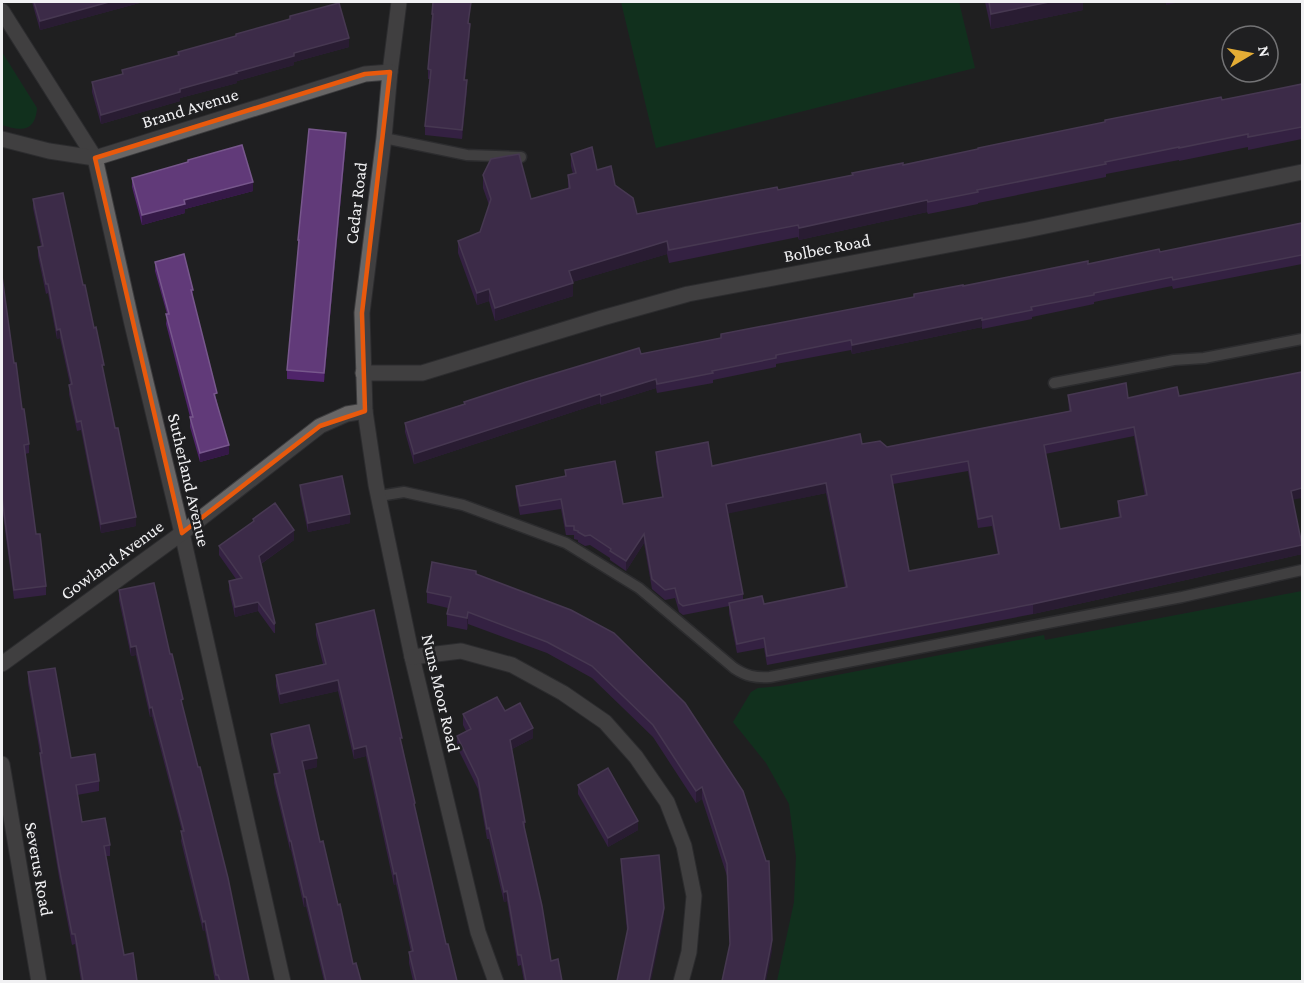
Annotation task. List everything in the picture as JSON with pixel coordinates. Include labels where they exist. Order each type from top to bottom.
[{"type":"street","name":"Cedar Road","points":[[365,411],[362,313],[399,2]]},
{"type":"street","name":"Sutherland Avenue","points":[[2,11],[95,158],[283,981]]},
{"type":"street","name":"Brand Avenue","points":[[2,139],[49,151],[95,158],[365,74],[390,72]]},
{"type":"street","name":"Bolbec Road","points":[[363,373],[422,373],[688,294],[1027,230],[1302,172]]},
{"type":"street","name":"Gowland Avenue","points":[[2,664],[182,533],[320,426],[347,414],[365,411]]},
{"type":"street","name":"Nuns Moor Road","points":[[365,411],[379,496],[412,657],[478,932],[496,981]]},
{"type":"street","points":[[412,657],[461,651],[512,665],[563,693],[605,722],[636,757],[667,802],[684,846],[694,896],[688,952],[681,981]]},
{"type":"street","name":"Severus Road","points":[[2,764],[39,981]]},
{"type":"lane","points":[[384,138],[467,155],[521,157]]},
{"type":"lane","points":[[1054,383],[1302,339]]},
{"type":"lane","points":[[379,496],[404,492],[463,505],[566,543],[639,588],[734,668],[745,675],[758,678],[1170,599],[1302,570]]},
{"type":"highlighted area","points":[[390,72],[362,313],[365,411],[320,426],[182,533],[95,158],[365,74]]},
{"type":"green space","points":[[621,2],[959,2],[975,68],[656,148]]},
{"type":"green space","points":[[2,52],[37,108],[33,122],[26,128],[2,125]]},
{"type":"green space","points":[[1302,591],[1302,981],[777,981],[794,902],[796,857],[789,804],[766,763],[733,722],[751,692],[758,688],[780,686],[1044,635],[1045,640]]},
{"type":"building","points":[[34,2],[109,2],[40,21]]},
{"type":"building","points":[[433,2],[471,2],[462,130],[425,126],[431,70],[428,69]]},
{"type":"building","points":[[989,2],[1049,2],[991,14]]},
{"type":"building","points":[[339,3],[349,38],[294,53],[294,56],[101,115],[92,82],[123,74],[122,70],[179,55],[178,52],[290,19],[290,16]]},
{"type":"building","points":[[1302,84],[1302,127],[1179,147],[977,190],[978,192],[928,202],[927,200],[799,228],[798,225],[669,250],[667,241],[569,271],[573,283],[495,308],[489,289],[477,293],[458,241],[480,232],[491,199],[483,175],[491,159],[519,154],[531,199],[570,188],[568,175],[576,173],[571,154],[592,147],[597,170],[611,166],[615,185],[633,198],[637,214],[777,187],[778,190],[1105,122],[1105,120]]},
{"type":"building","points":[[309,129],[346,133],[324,373],[287,370]]},
{"type":"building","points":[[242,145],[253,182],[184,200],[185,204],[142,215],[132,178]]},
{"type":"building","points":[[63,193],[83,285],[85,285],[94,328],[96,327],[115,428],[118,428],[136,517],[101,524],[81,421],[77,422],[69,385],[72,384],[60,329],[57,330],[38,247],[43,246],[33,199]]},
{"type":"building","points":[[1302,223],[1302,255],[1173,280],[1172,277],[1031,307],[1032,310],[852,345],[851,340],[776,355],[776,358],[657,384],[656,379],[601,396],[600,394],[414,454],[405,423],[526,382],[639,348],[641,354],[721,338],[721,334],[914,297],[914,294],[1088,261],[1088,264],[1159,249],[1160,252]]},
{"type":"building","points":[[184,254],[217,393],[214,394],[229,445],[200,453],[155,262]]},
{"type":"building","points":[[2,276],[14,363],[16,363],[29,444],[24,445],[36,534],[40,534],[46,586],[14,590],[2,497]]},
{"type":"building","points":[[1302,372],[1302,488],[1291,491],[1302,545],[1033,604],[767,656],[764,638],[737,644],[729,603],[762,596],[764,604],[847,587],[826,483],[726,504],[743,594],[683,606],[679,603],[675,588],[665,590],[652,579],[644,534],[626,561],[590,535],[585,536],[574,530],[574,526],[566,526],[561,499],[520,506],[516,486],[566,476],[565,470],[615,461],[623,504],[663,497],[656,452],[708,442],[712,466],[860,434],[862,444],[880,441],[887,447],[1071,411],[1068,395],[1126,383],[1128,398],[1177,387],[1179,396]],"holes":[[[1134,427],[1147,495],[1118,501],[1121,517],[1060,529],[1044,445]],[[968,461],[978,519],[992,516],[999,554],[909,571],[891,475]]]},
{"type":"building","points":[[342,476],[350,514],[308,523],[300,485]]},
{"type":"building","points":[[275,503],[294,530],[259,556],[274,624],[258,602],[235,607],[229,581],[242,578],[219,546]]},
{"type":"building","points":[[432,562],[476,571],[476,574],[571,610],[614,633],[685,703],[743,791],[766,861],[769,861],[772,940],[764,981],[722,981],[730,944],[727,864],[702,787],[696,791],[653,725],[592,666],[547,642],[468,612],[467,618],[447,614],[451,597],[427,592]]},
{"type":"building","points":[[154,583],[183,699],[181,700],[228,878],[249,981],[220,981],[216,975],[205,921],[203,922],[181,831],[184,831],[152,707],[150,708],[136,646],[131,647],[119,590]]},
{"type":"building","points":[[374,610],[414,804],[446,944],[448,944],[457,981],[416,981],[409,952],[413,951],[366,746],[354,749],[338,680],[280,694],[276,675],[326,664],[316,624]]},
{"type":"building","points":[[55,668],[71,758],[95,754],[99,781],[76,785],[82,822],[105,818],[110,845],[104,846],[124,955],[133,953],[137,981],[83,981],[75,934],[72,934],[59,867],[28,672]]},
{"type":"building","points":[[497,697],[505,711],[520,703],[533,728],[510,740],[525,822],[523,822],[542,906],[551,961],[558,959],[562,981],[526,981],[521,955],[518,955],[507,891],[504,892],[489,828],[487,829],[478,779],[457,736],[471,729],[463,714]]},
{"type":"building","points":[[309,725],[317,758],[302,761],[320,842],[323,841],[353,964],[356,963],[361,981],[326,981],[274,774],[280,773],[271,734]]},
{"type":"building","points":[[608,768],[638,821],[608,838],[578,785]]},
{"type":"building","points":[[659,855],[664,908],[649,981],[617,981],[628,928],[621,859]]}]
